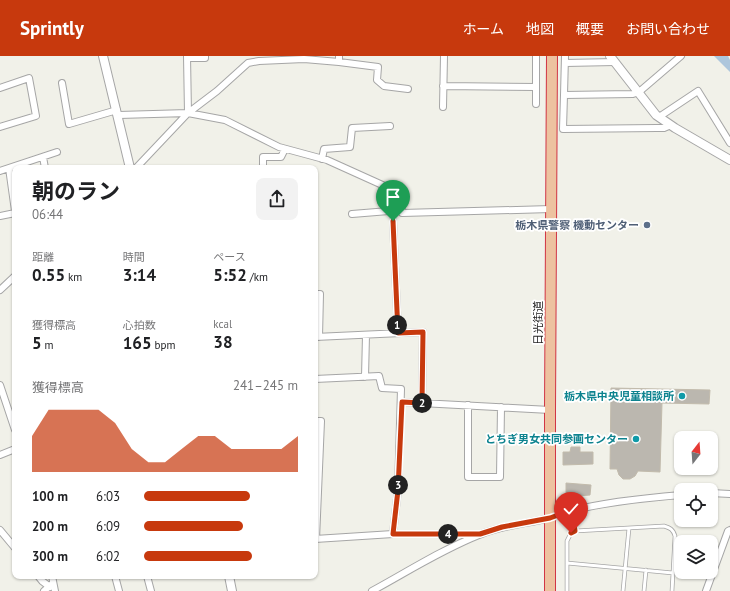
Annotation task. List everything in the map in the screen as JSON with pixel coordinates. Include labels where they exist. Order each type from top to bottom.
[{"type":"highway","name":"日光街道","points":[[550,591],[552,56]]},
{"type":"street","points":[[104,56],[129,165]]},
{"type":"street","points":[[188,113],[187,57],[205,58],[206,56]]},
{"type":"street","points":[[443,107],[444,56]]},
{"type":"street","points":[[536,56],[536,104]]},
{"type":"street","points":[[565,56],[563,129],[664,128],[671,125]]},
{"type":"street","points":[[564,95],[633,94],[639,92],[681,56]]},
{"type":"street","points":[[139,165],[188,113],[217,91],[248,63],[259,61],[304,59],[339,59],[378,67],[377,80],[384,86],[408,89]]},
{"type":"street","points":[[565,63],[612,59],[660,117],[730,160]]},
{"type":"street","points":[[0,88],[29,78],[36,116],[0,127]]},
{"type":"street","points":[[62,84],[69,124],[118,113],[188,113],[225,120],[285,149],[322,159],[396,192],[400,201],[402,213],[551,209]]},
{"type":"street","points":[[444,86],[536,87]]},
{"type":"street","points":[[660,117],[698,91],[730,143]]},
{"type":"street","points":[[322,159],[324,149],[350,147],[352,128],[390,126]]},
{"type":"street","points":[[263,165],[263,157],[281,157],[285,149]]},
{"type":"street","points":[[18,165],[57,152]]},
{"type":"street","points":[[43,157],[44,165]]},
{"type":"street","points":[[0,171],[12,167]]},
{"type":"street","points":[[9,168],[12,190]]},
{"type":"street","points":[[352,214],[402,210]]},
{"type":"street","points":[[0,216],[12,213]]},
{"type":"street","points":[[393,221],[398,333]]},
{"type":"street","points":[[0,290],[12,281]]},
{"type":"street","points":[[318,294],[320,294],[318,323]]},
{"type":"street","points":[[318,337],[423,332],[422,403]]},
{"type":"street","points":[[365,377],[366,335]]},
{"type":"street","points":[[318,379],[379,376],[382,388],[402,389],[398,490],[393,534]]},
{"type":"street","points":[[0,385],[12,412]]},
{"type":"street","points":[[402,402],[550,410]]},
{"type":"street","points":[[468,405],[468,478],[500,476],[501,407]]},
{"type":"street","points":[[318,420],[321,420],[318,480]]},
{"type":"street","points":[[0,455],[12,451]]},
{"type":"street","points":[[718,493],[730,494]]},
{"type":"street","points":[[372,591],[430,558],[480,534],[502,527],[550,518],[572,510],[674,496]]},
{"type":"street","points":[[0,530],[12,544]]},
{"type":"street","points":[[706,591],[728,531],[730,530]]},
{"type":"street","points":[[318,539],[393,534],[480,534]]},
{"type":"street","points":[[40,579],[42,582],[52,585]]},
{"type":"street","points":[[52,579],[52,585],[55,591]]},
{"type":"street","points":[[116,579],[119,591]]},
{"type":"street","points":[[148,579],[151,591]]},
{"type":"street","points":[[230,579],[232,591]]},
{"type":"street","points":[[387,583],[387,591]]},
{"type":"street","points":[[44,591],[52,585]]},
{"type":"lane","points":[[572,510],[575,531]]},
{"type":"lane","points":[[567,591],[568,536],[571,533],[575,531],[664,526],[670,528],[675,536],[672,591]]},
{"type":"lane","points":[[623,591],[629,528]]},
{"type":"lane","points":[[567,563],[673,573]]},
{"type":"lane","points":[[644,591],[646,570]]},
{"type":"water","points":[[714,56],[728,56],[730,60],[730,72]]},
{"type":"building","name":"とちぎ男女共同参画センター","points":[[611,388],[710,390],[709,404],[662,403],[660,472],[638,471],[635,476],[630,479],[623,479],[619,475],[617,469],[610,469]]},
{"type":"building","points":[[571,447],[580,447],[580,452],[593,452],[593,464],[563,465],[563,452],[570,452]]},
{"type":"building","points":[[566,483],[591,485],[590,495],[566,497]]},
{"type":"place","name":"栃木県警察 機動センター","points":[[647,225]]},
{"type":"place","name":"栃木県中央児童相談所","points":[[682,396]]},
{"type":"place","name":"とちぎ男女共同参画センター","points":[[636,439]]},
{"type":"route","points":[[393,221],[398,333],[423,332],[422,403],[402,402],[398,490],[393,534],[480,534],[502,527],[550,518],[572,510],[575,531],[571,533]]}]
